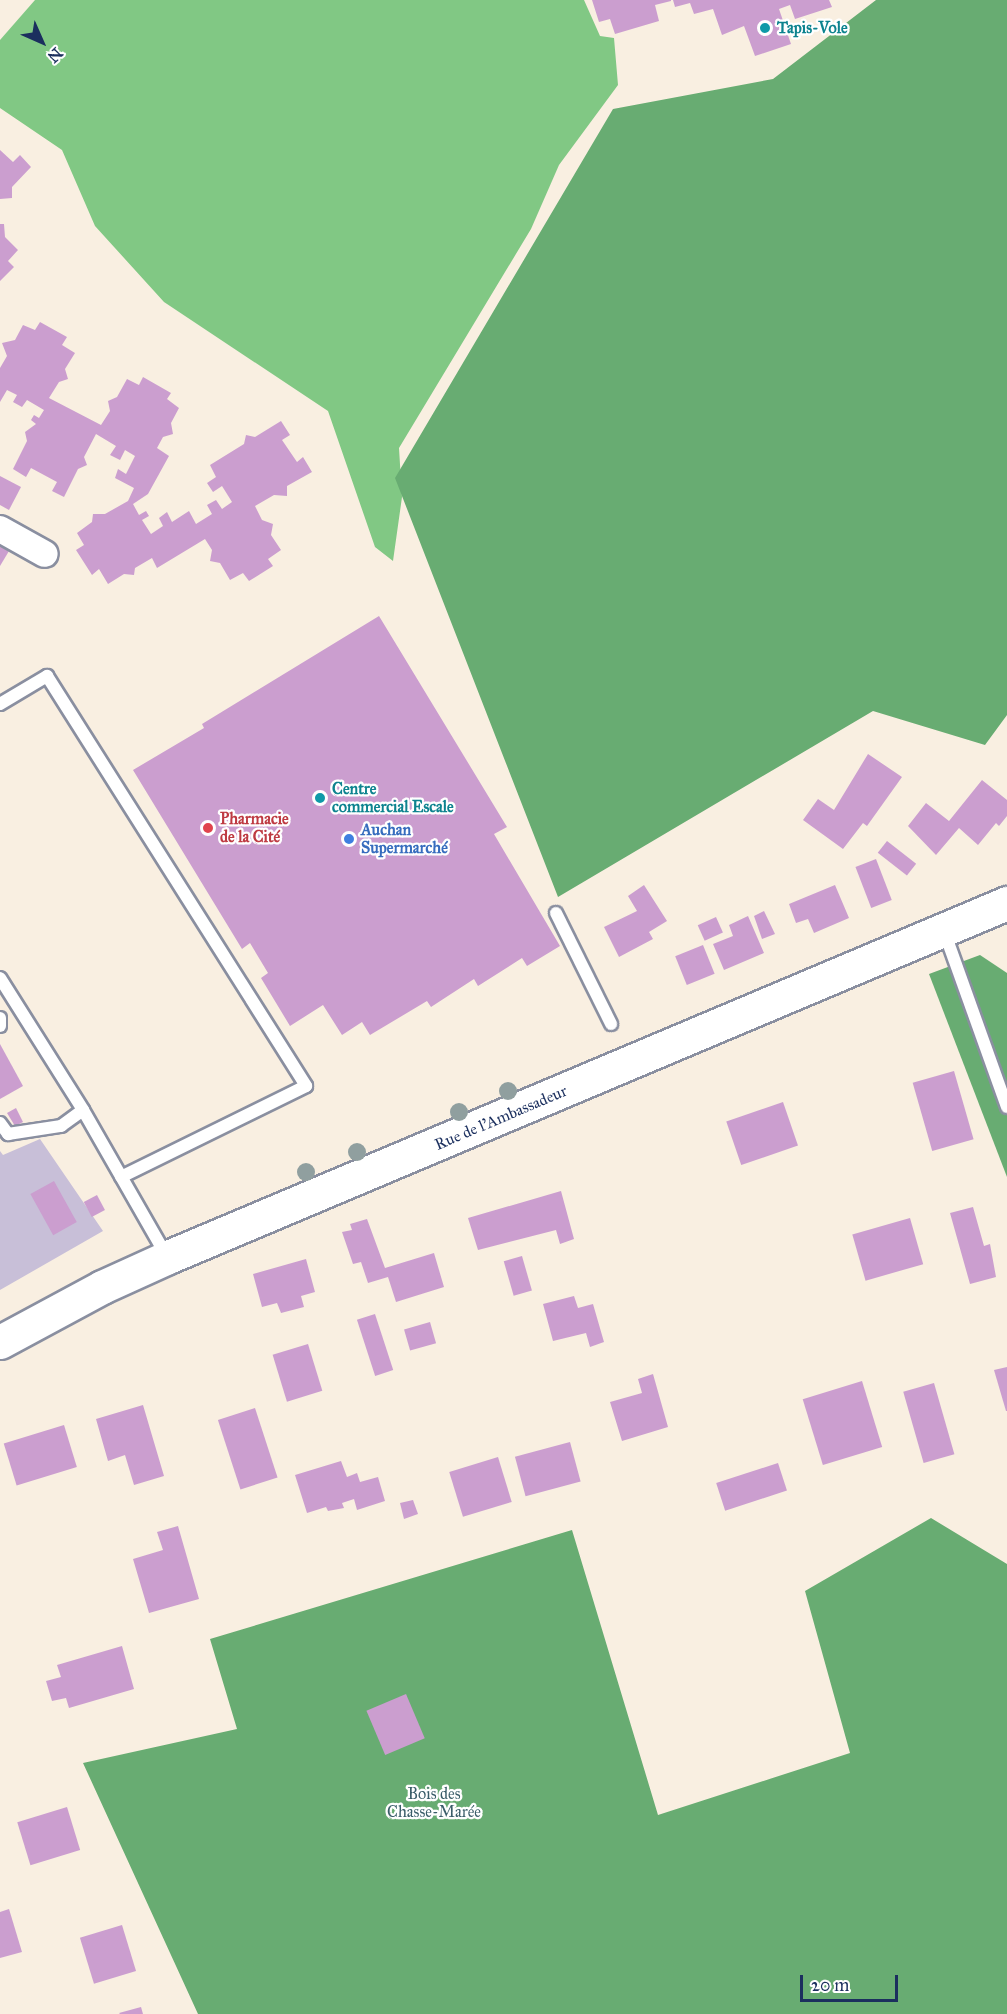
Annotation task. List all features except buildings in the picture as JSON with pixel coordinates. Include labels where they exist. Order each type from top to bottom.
[{"type":"main road","name":"Rue de l'Ambassadeur","points":[[0,1342],[102,1287],[168,1257],[1007,903]]},
{"type":"street","points":[[0,529],[45,554]]},
{"type":"lane","points":[[0,704],[47,676],[306,1086],[121,1177]]},
{"type":"lane","points":[[556,914],[611,1024]]},
{"type":"lane","points":[[944,930],[1007,1107]]},
{"type":"lane","points":[[0,978],[83,1110],[168,1257]]},
{"type":"lane","points":[[0,1018],[0,1026]]},
{"type":"lane","points":[[0,1123],[8,1134],[61,1126],[83,1110]]},
{"type":"shaded area","points":[[40,1139],[103,1231],[0,1290],[0,1151],[3,1155]]},
{"type":"green space","points":[[35,0],[584,0],[600,36],[614,38],[618,85],[559,165],[531,229],[399,448],[402,497],[393,561],[375,547],[328,411],[164,302],[95,226],[62,150],[0,108],[0,40]]},
{"type":"green space","points":[[876,0],[1007,0],[1007,715],[985,745],[873,711],[558,897],[395,478],[613,109],[773,79]]},
{"type":"green space","points":[[980,955],[1007,973],[1007,1177],[929,974]]},
{"type":"green space","name":"Bois des Chasse-Marée","points":[[931,1518],[1007,1564],[1007,2014],[198,2014],[83,1763],[237,1729],[210,1639],[572,1530],[658,1815],[850,1753],[805,1591]]},
{"type":"place","name":"Tapis-Vole","points":[[765,28]]},
{"type":"place","name":"Centre commercial Escale","points":[[320,798]]},
{"type":"place","name":"Pharmacie de la Cité","points":[[208,828]]},
{"type":"place","name":"Auchan Supermarché","points":[[349,839]]}]
